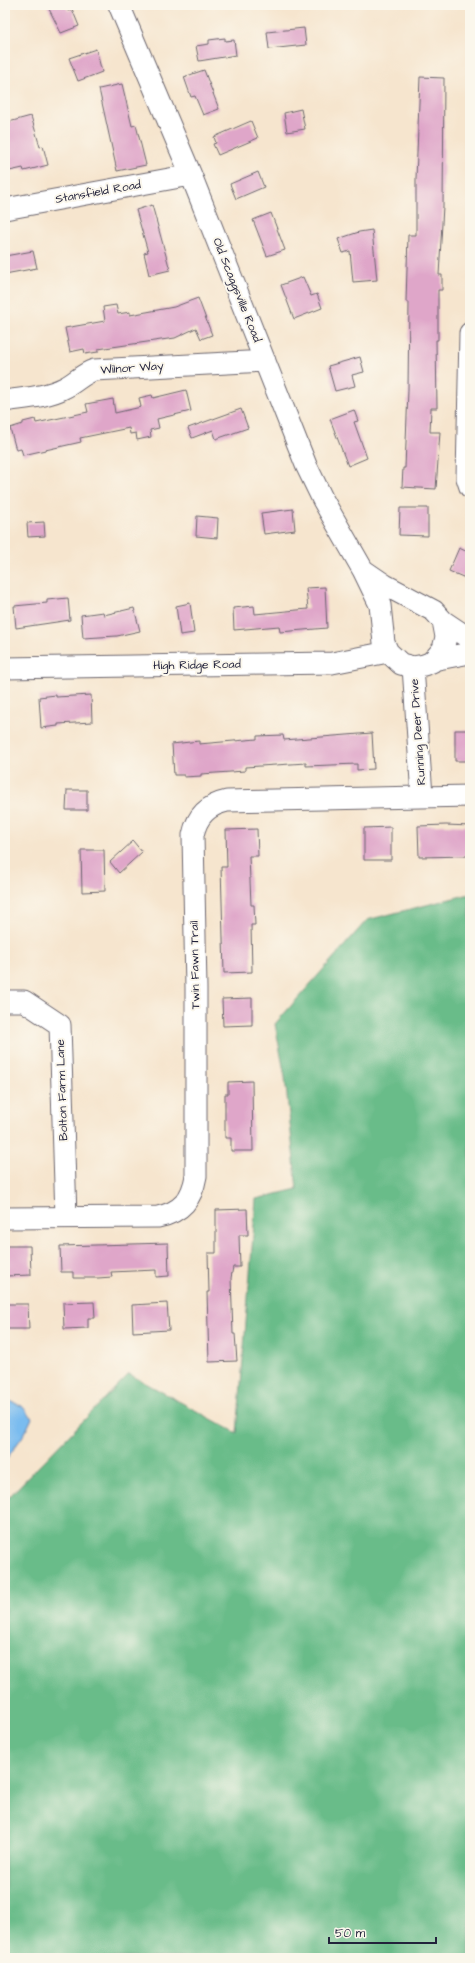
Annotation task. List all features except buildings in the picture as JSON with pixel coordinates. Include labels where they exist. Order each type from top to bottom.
[{"type":"street","name":"Old Scaggsville Road","points":[[119,5],[191,175],[306,465],[336,524],[363,570],[380,605],[384,632]]},
{"type":"street","name":"Stansfield Road","points":[[5,209],[191,175]]},
{"type":"street","points":[[470,333],[467,478],[470,487]]},
{"type":"street","name":"Wilnor Way","points":[[5,401],[51,393],[64,389],[84,374],[94,370],[265,361]]},
{"type":"street","name":"Old Scaggsville Road","points":[[363,570],[385,585],[424,606]]},
{"type":"street","points":[[470,639],[442,621],[434,611],[424,606],[413,604],[397,610],[388,619],[384,632],[384,643],[388,652],[401,664],[413,667],[424,665],[433,660],[470,653]]},
{"type":"street","points":[[433,660],[443,649],[446,637],[442,621]]},
{"type":"street","name":"High Ridge Road","points":[[5,668],[332,663],[388,652]]},
{"type":"street","name":"Running Deer Drive","points":[[413,667],[422,796]]},
{"type":"street","name":"Twin Fawn Trail","points":[[5,1218],[158,1217],[168,1215],[185,1205],[193,1192],[196,1168],[196,996],[193,835],[195,824],[200,816],[217,804],[228,801],[470,796]]},
{"type":"street","name":"Bolton Farm Lane","points":[[5,1001],[24,1001],[60,1025],[66,1217]]},
{"type":"green space","points":[[470,894],[470,1958],[5,1958],[5,1501],[129,1374],[237,1433],[256,1199],[297,1189],[285,1077],[275,1024],[367,920]]},
{"type":"water","points":[[5,1399],[22,1406],[32,1418],[25,1433],[5,1461]]}]
